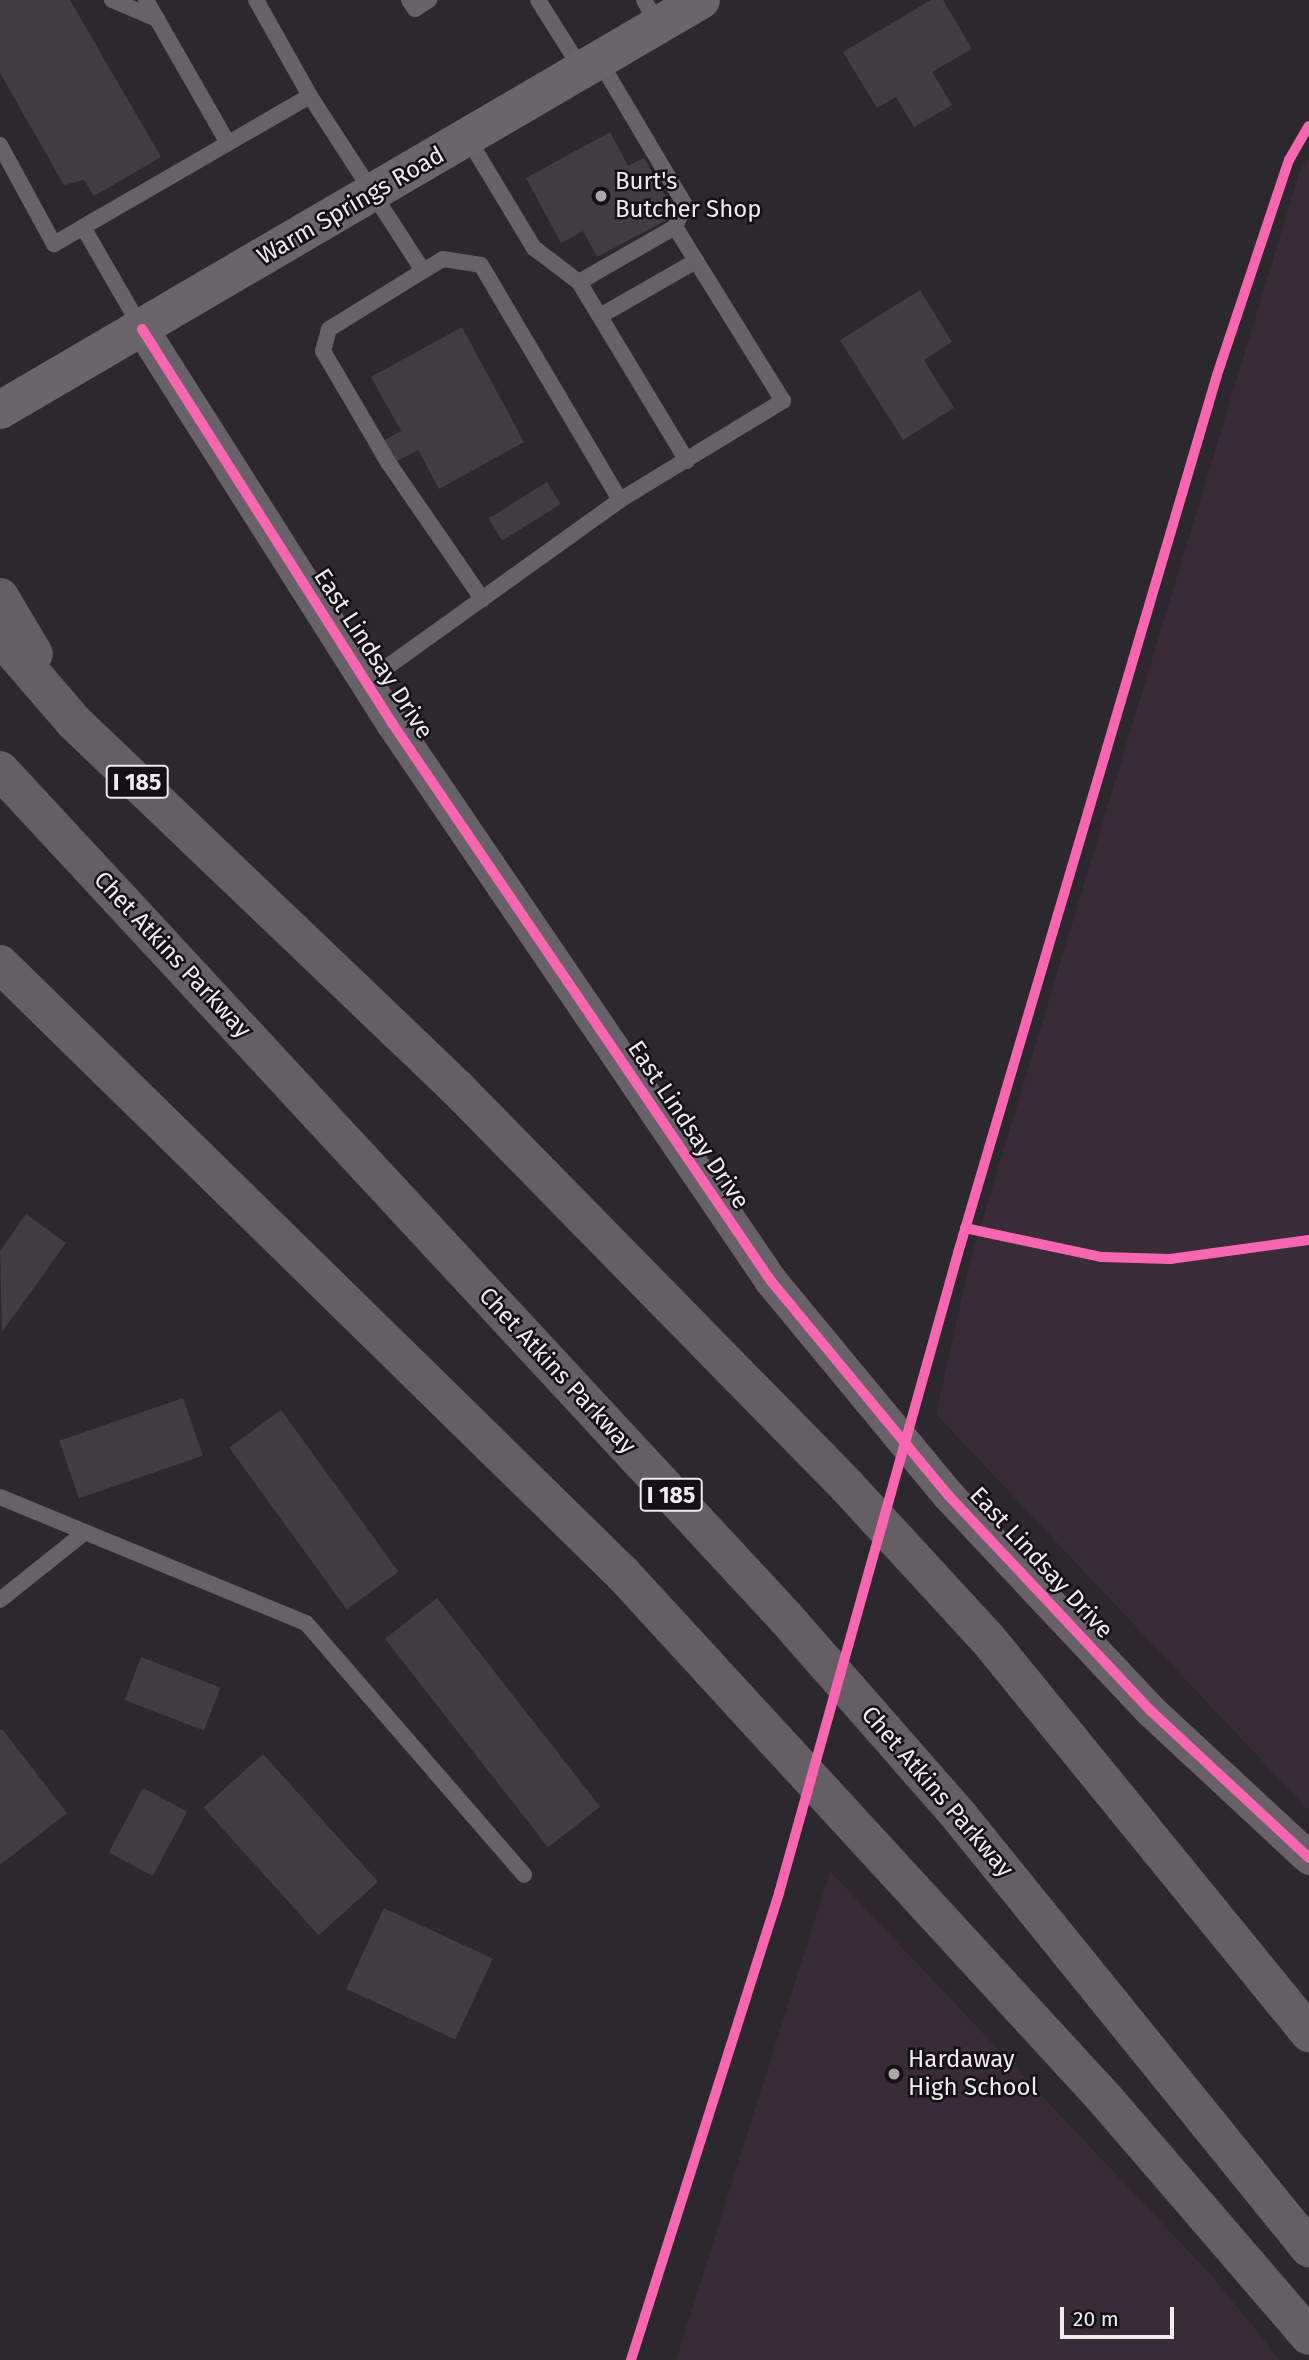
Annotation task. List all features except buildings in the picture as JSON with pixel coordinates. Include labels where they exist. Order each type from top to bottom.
[{"type":"highway","points":[[0,597],[74,722]]},
{"type":"highway","name":"I 185","points":[[0,636],[74,722],[457,1088],[847,1486],[987,1638],[1309,2033]]},
{"type":"highway","name":"Chet Atkins Parkway","points":[[0,770],[786,1618],[960,1816],[1309,2248]]},
{"type":"highway","points":[[0,964],[623,1574],[1107,2100],[1309,2336]]},
{"type":"main road","name":"Warm Springs Road","points":[[0,410],[590,65],[651,12],[701,0]]},
{"type":"street","name":"East Lindsay Drive","points":[[142,329],[366,682],[771,1281],[957,1505],[1151,1711],[1309,1858]]},
{"type":"lane","points":[[112,0],[157,19]]},
{"type":"lane","points":[[146,0],[228,143]]},
{"type":"lane","points":[[256,0],[310,96],[423,271]]},
{"type":"lane","points":[[409,0],[415,9],[429,0]]},
{"type":"lane","points":[[538,0],[590,65],[685,205],[675,227],[579,282]]},
{"type":"lane","points":[[0,145],[54,244],[310,96]]},
{"type":"lane","points":[[467,137],[534,248],[579,282],[687,461]]},
{"type":"lane","points":[[83,227],[142,329]]},
{"type":"lane","points":[[366,682],[620,500],[783,401],[675,227]]},
{"type":"lane","points":[[482,599],[390,465],[323,351],[329,329],[443,259],[481,265],[620,500]]},
{"type":"lane","points":[[600,316],[696,261]]},
{"type":"lane","points":[[0,1497],[306,1623],[524,1875]]},
{"type":"lane","points":[[0,1600],[84,1533]]},
{"type":"shaded area","points":[[1309,157],[1309,1811],[936,1414],[970,1261],[1300,170]]},
{"type":"shaded area","name":"Hardaway High School","points":[[830,1871],[1213,2277],[1280,2360],[676,2360]]},
{"type":"cycle path","points":[[631,2360],[779,1893],[958,1253],[1217,375],[1289,160],[1309,126]]},
{"type":"cycle path","points":[[142,329],[392,723],[771,1281],[948,1495],[1151,1711],[1309,1858]]},
{"type":"cycle path","points":[[965,1228],[1102,1257],[1170,1259],[1309,1240]]},
{"type":"place","name":"Burt's Butcher Shop","points":[[601,196]]},
{"type":"place","name":"Hardaway High School","points":[[894,2074]]}]
